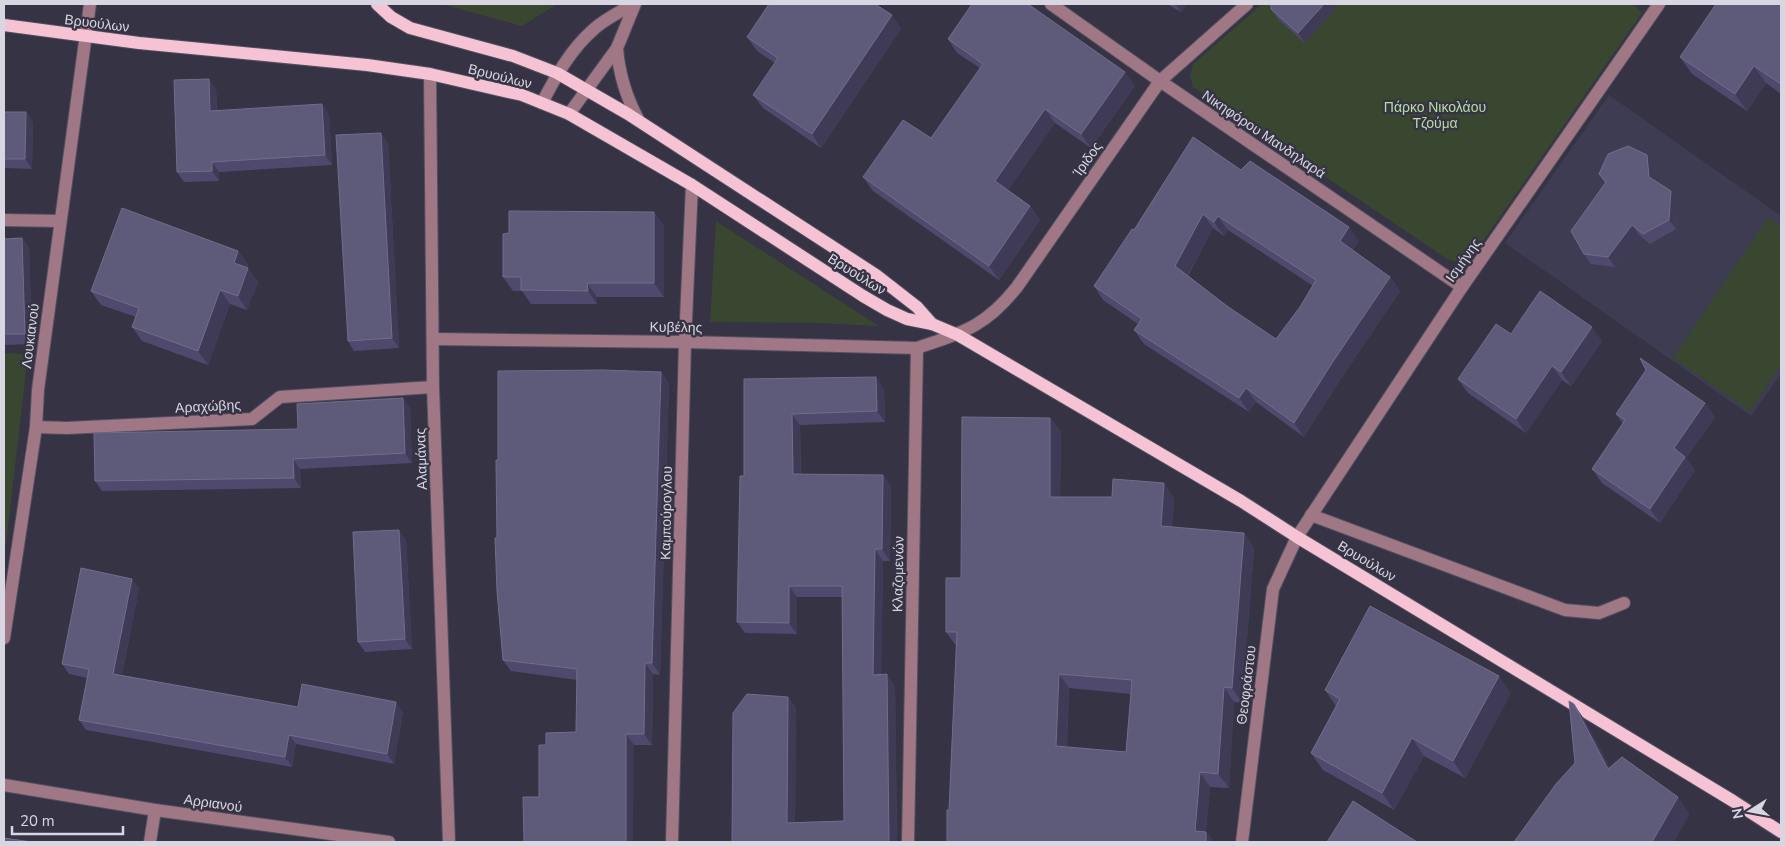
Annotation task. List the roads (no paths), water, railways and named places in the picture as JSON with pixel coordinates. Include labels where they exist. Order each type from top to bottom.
[{"type":"main road","name":"Βρυούλων","points":[[377,4],[391,17],[410,28],[513,56],[558,73],[586,89],[639,121],[876,275],[910,301],[932,324]]},
{"type":"main road","name":"Βρυούλων","points":[[4,25],[84,37],[313,58],[430,74],[522,95],[569,114],[692,185],[863,296],[907,319],[932,324],[958,335],[1241,501],[1781,832]]},
{"type":"street","name":"Λουκιανού","points":[[4,638],[36,427],[38,390],[84,37],[90,4]]},
{"type":"street","points":[[569,114],[617,48],[634,4]]},
{"type":"street","points":[[542,103],[567,58],[595,28],[634,4]]},
{"type":"street","name":"Νικηφόρου Μανδηλαρά","points":[[1051,4],[1160,81],[1462,287]]},
{"type":"street","name":"Ίριδος","points":[[958,335],[986,320],[1002,306],[1018,287],[1160,81],[1247,4]]},
{"type":"street","name":"Ισμήνης","points":[[1297,537],[1462,287],[1660,4]]},
{"type":"street","points":[[617,48],[623,86],[639,121]]},
{"type":"street","name":"Αλαμάνας","points":[[430,74],[433,387],[449,842]]},
{"type":"street","name":"Καμπούρογλου","points":[[672,842],[685,342],[692,185]]},
{"type":"street","points":[[4,220],[60,221]]},
{"type":"street","points":[[918,348],[958,335]]},
{"type":"street","name":"Κυβέλης","points":[[434,339],[685,342],[918,348]]},
{"type":"street","name":"Κλαζομενών","points":[[908,842],[918,348]]},
{"type":"street","name":"Αραχώβης","points":[[36,427],[67,428],[252,419],[280,397],[433,387]]},
{"type":"street","points":[[1311,515],[1565,610],[1599,613],[1624,603]]},
{"type":"street","name":"Θεοφράστου","points":[[1242,842],[1274,589],[1297,537]]},
{"type":"street","name":"Αρριανού","points":[[4,786],[155,810],[389,842]]},
{"type":"street","points":[[150,842],[155,810]]},
{"type":"park label","name":"Πάρκο Νικολάου Τζούμα","points":[[1435,116]]}]
